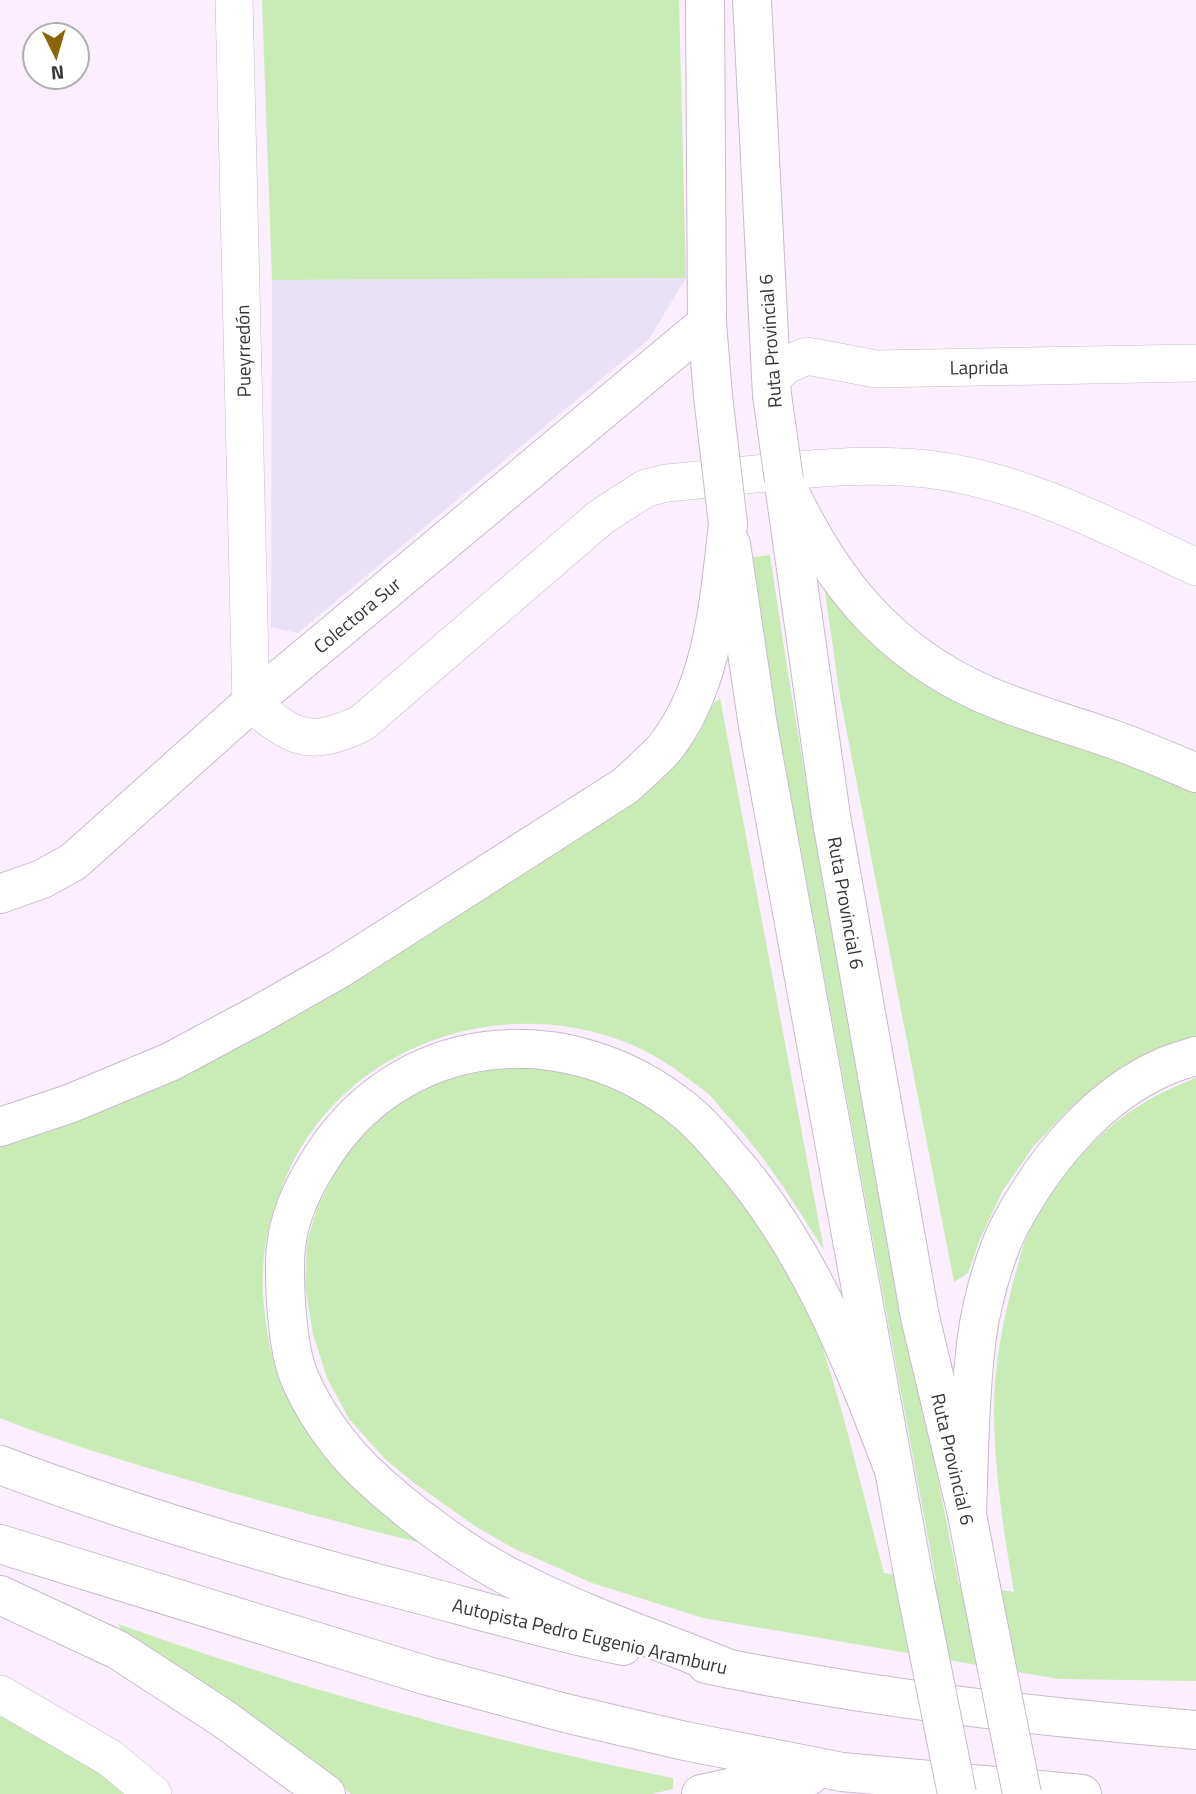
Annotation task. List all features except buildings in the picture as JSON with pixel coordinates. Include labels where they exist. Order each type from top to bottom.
[{"type":"main road","points":[[705,0],[707,323],[728,549],[892,1465],[957,1794]]},
{"type":"main road","name":"Ruta Provincial 6","points":[[752,0],[772,387],[784,480],[799,514],[807,550],[831,816],[915,1290],[967,1514],[1022,1794]]},
{"type":"main road","name":"Colectora Sur","points":[[0,894],[42,879],[73,862],[251,703],[707,323]]},
{"type":"main road","points":[[0,1127],[69,1104],[170,1062],[258,1015],[339,969],[625,786],[664,748],[681,724],[692,700],[711,644],[728,549]]},
{"type":"main road","name":"Ruta Provincial 6","points":[[807,550],[844,584],[873,620],[906,649],[945,675],[987,696],[1124,743],[1196,773]]},
{"type":"main road","points":[[729,1669],[514,1580],[464,1550],[414,1513],[364,1472],[335,1437],[313,1404],[297,1371],[288,1324],[285,1282],[286,1247],[294,1214],[309,1178],[330,1143],[373,1099],[412,1073],[449,1058],[490,1050],[533,1048],[574,1053],[616,1068],[650,1085],[686,1111],[722,1148],[756,1186],[790,1237],[851,1358],[892,1465]]},
{"type":"main road","points":[[967,1514],[975,1353],[987,1290],[1008,1229],[1038,1178],[1073,1134],[1117,1094],[1165,1066],[1196,1056]]},
{"type":"main road","name":"Autopista Pedro Eugenio Aramburu","points":[[0,1465],[144,1516],[323,1570],[563,1633],[729,1669],[892,1697],[1196,1730]]},
{"type":"main road","points":[[0,1544],[428,1676],[565,1713],[685,1741],[842,1772],[1082,1794]]},
{"type":"main road","points":[[0,1595],[118,1650],[224,1719],[326,1794]]},
{"type":"main road","points":[[1094,1721],[1196,1703]]},
{"type":"main road","points":[[701,1794],[752,1783],[842,1772]]},
{"type":"street","name":"Pueyrredón","points":[[234,0],[251,703]]},
{"type":"street","name":"Laprida","points":[[772,387],[786,365],[807,356],[876,369],[1196,363]]},
{"type":"street","points":[[251,703],[276,724],[308,738],[340,733],[362,723],[601,517],[646,488],[667,483],[837,468],[885,466],[928,470],[970,477],[1036,496],[1196,567]]},
{"type":"street","points":[[0,1694],[110,1758],[153,1794]]},
{"type":"shaded area","points":[[686,278],[649,339],[298,633],[271,627],[272,280]]},
{"type":"green space","points":[[262,0],[679,0],[686,278],[272,280]]},
{"type":"green space","points":[[770,555],[834,942],[959,1584],[1014,1592],[998,1483],[994,1399],[1003,1327],[1026,1239],[1036,1218],[1063,1177],[1095,1141],[1132,1110],[1157,1095],[1196,1078],[1196,1681],[1059,1679],[703,1618],[592,1583],[513,1548],[478,1528],[414,1483],[385,1459],[349,1419],[327,1378],[313,1334],[305,1285],[307,1241],[318,1206],[338,1166],[363,1133],[398,1103],[435,1082],[519,1063],[604,1077],[690,1134],[765,1228],[819,1335],[884,1573],[936,1581],[777,721],[753,557]]},
{"type":"green space","points":[[824,585],[837,601],[1196,790],[1196,1038],[1155,1053],[1109,1076],[1068,1110],[1033,1147],[1002,1192],[968,1273],[954,1282],[840,697]]},
{"type":"green space","points":[[720,698],[824,1250],[753,1145],[708,1094],[665,1062],[625,1042],[576,1028],[526,1024],[477,1028],[429,1042],[385,1063],[345,1093],[312,1130],[287,1175],[270,1223],[264,1255],[263,1289],[267,1330],[272,1356],[285,1393],[299,1414],[422,1543],[178,1477],[0,1418],[0,1139],[678,761],[699,734],[713,704]]},
{"type":"green space","points":[[118,1624],[254,1670],[392,1711],[532,1747],[673,1778],[673,1789],[652,1794],[351,1794],[283,1738],[207,1686],[127,1641]]},
{"type":"green space","points":[[0,1705],[135,1794],[0,1794]]}]
